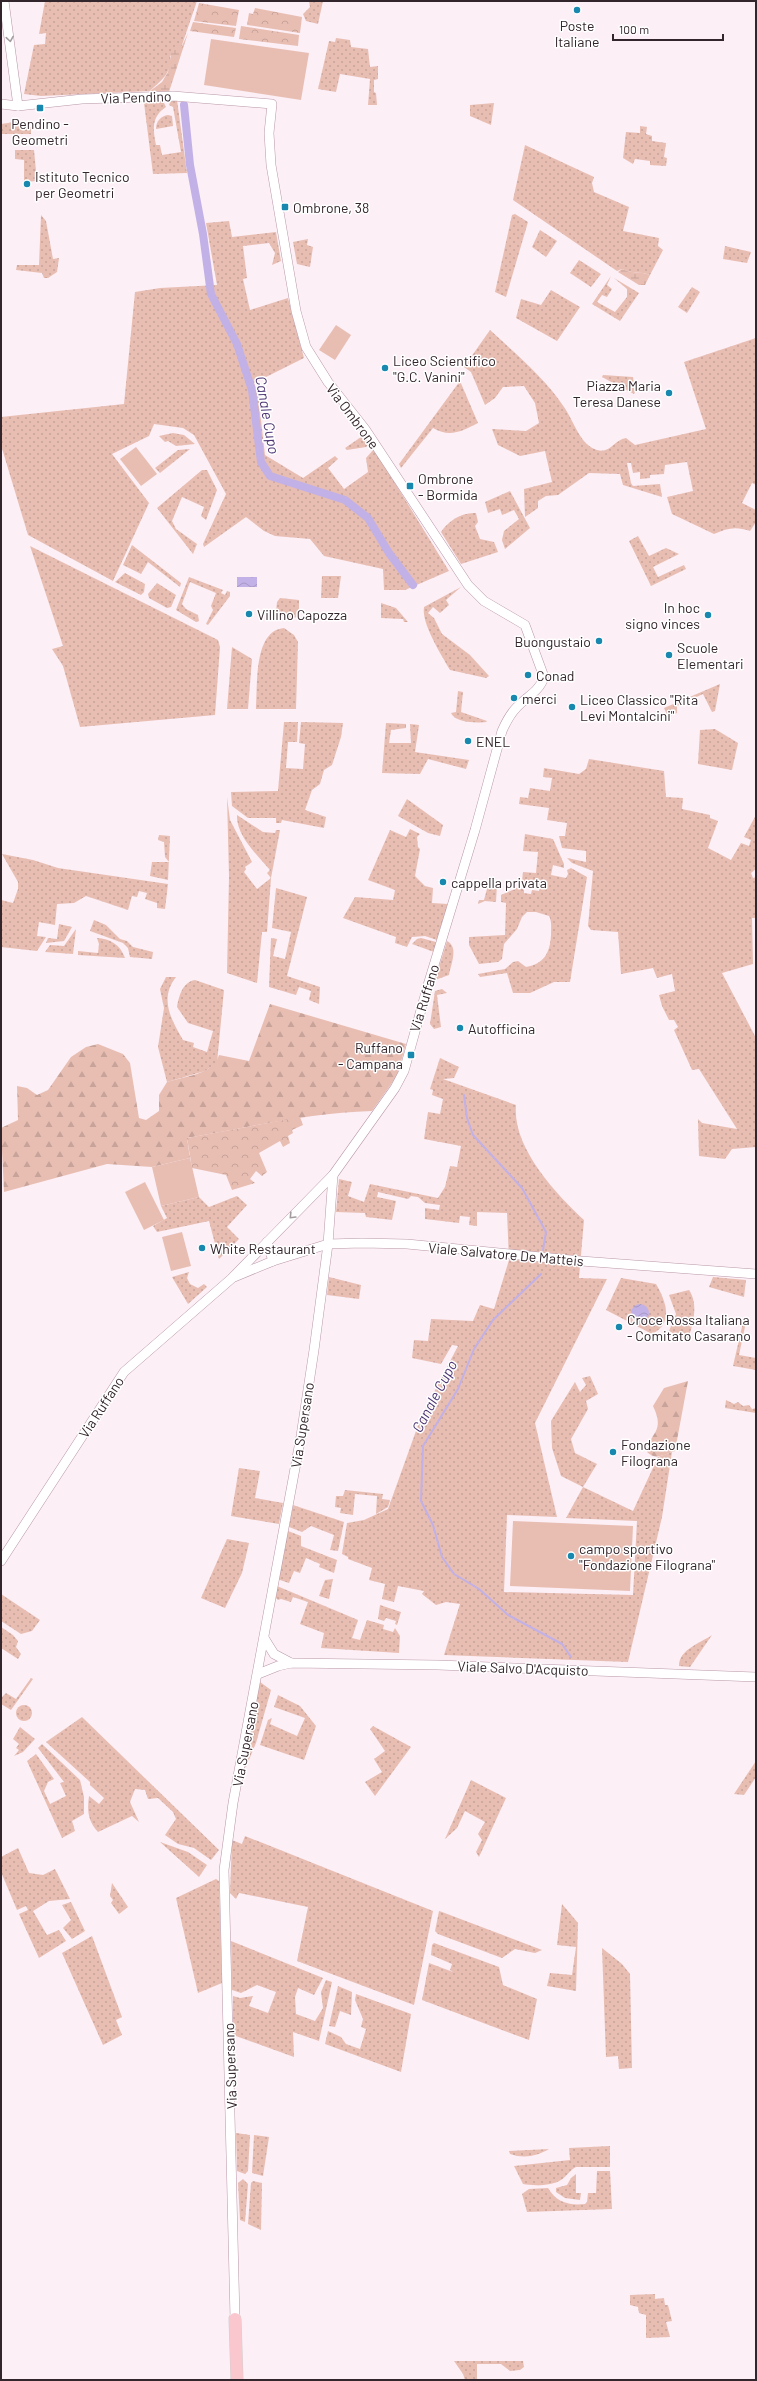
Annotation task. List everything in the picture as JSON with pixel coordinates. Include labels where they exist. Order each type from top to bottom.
[{"type":"main road","points":[[235,2319],[237,2380]]},
{"type":"street","points":[[4,1],[18,106]]},
{"type":"street","name":"Via Pendino","points":[[1,104],[18,106],[82,100],[173,96],[272,104]]},
{"type":"street","name":"Via Ombrone","points":[[272,104],[269,133],[271,165],[296,311],[306,347],[328,382],[365,429],[462,577],[475,593],[484,601],[525,625],[544,677]]},
{"type":"street","name":"Via Ruffano","points":[[1,1561],[124,1372],[231,1279],[332,1175],[395,1088],[404,1071],[502,731],[506,720],[517,707],[539,687],[544,677]]},
{"type":"street","name":"Via Supersano","points":[[235,2319],[224,1870],[234,1803],[300,1436],[328,1244],[332,1175]]},
{"type":"street","points":[[266,1242],[273,1261]]},
{"type":"street","name":"Viale Salvatore De Matteis","points":[[260,1267],[273,1261],[328,1244],[407,1244],[581,1261],[756,1274]]},
{"type":"street","name":"Via Ruffano","points":[[231,1279],[260,1267]]},
{"type":"street","name":"Viale Salvo D'Acquisto","points":[[264,1638],[274,1654],[291,1663]]},
{"type":"street","name":"Viale Salvo D'Acquisto","points":[[258,1674],[278,1666],[291,1663],[438,1665],[756,1677]]},
{"type":"green space","points":[[45,1],[197,1],[181,48],[170,56],[169,68],[165,76],[150,91],[41,96],[24,94],[34,45],[45,44],[46,33],[39,34]]},
{"type":"green space","points":[[309,1],[323,1],[318,24],[306,21],[303,14],[310,7]]},
{"type":"green space","points":[[199,3],[239,10],[236,26],[194,21]]},
{"type":"green space","points":[[255,8],[302,17],[300,33],[247,25],[249,13],[253,14]]},
{"type":"green space","points":[[193,22],[236,28],[234,37],[190,31]]},
{"type":"green space","points":[[241,26],[299,35],[298,46],[239,39]]},
{"type":"green space","points":[[188,33],[169,92],[150,91],[162,82],[168,72],[172,48],[176,46],[181,48]]},
{"type":"green space","points":[[336,38],[350,40],[351,47],[368,49],[370,67],[378,66],[378,79],[374,80],[374,92],[376,93],[377,105],[368,105],[370,79],[340,74],[336,92],[318,89],[329,41],[335,42]]},
{"type":"green space","points":[[211,39],[309,53],[301,100],[204,85]]},
{"type":"green space","points":[[171,100],[177,100],[187,173],[153,174],[144,103],[163,101],[166,107],[155,119],[154,124],[156,145],[160,145],[162,155],[181,152],[173,107],[169,105]]},
{"type":"green space","points":[[494,103],[491,125],[470,116],[470,105]]},
{"type":"green space","points":[[168,115],[172,116],[173,126],[156,129],[159,119]]},
{"type":"green space","points":[[21,121],[24,127],[31,127],[31,134],[1,134],[1,124]]},
{"type":"green space","points":[[640,126],[647,127],[646,134],[652,136],[652,141],[666,143],[664,157],[667,158],[666,166],[650,165],[650,161],[635,159],[633,164],[623,158],[626,132],[640,133]]},
{"type":"green space","points":[[525,145],[594,177],[592,183],[594,192],[629,207],[623,231],[659,238],[658,246],[663,250],[650,275],[622,269],[617,271],[513,200]]},
{"type":"green space","points":[[15,150],[34,150],[37,181],[24,182],[24,160],[15,159]]},
{"type":"green space","points":[[515,214],[528,222],[506,297],[495,292],[512,215]]},
{"type":"green space","points":[[41,215],[46,221],[53,259],[59,258],[57,272],[48,278],[44,278],[42,273],[16,270],[17,265],[39,265]]},
{"type":"green space","points":[[229,221],[232,237],[276,232],[281,261],[272,265],[275,253],[269,243],[243,246],[247,278],[243,279],[250,310],[288,298],[304,358],[254,383],[258,394],[265,455],[303,478],[335,456],[338,459],[328,468],[344,489],[368,472],[366,458],[374,449],[449,571],[405,590],[384,590],[383,569],[324,556],[310,539],[275,536],[264,531],[246,517],[204,547],[203,544],[226,494],[194,435],[183,428],[154,424],[149,436],[112,454],[149,503],[113,581],[28,535],[1,445],[1,417],[124,404],[135,292],[160,288],[217,285],[206,223]]},
{"type":"green space","points":[[540,230],[557,241],[546,257],[532,247]]},
{"type":"green space","points":[[308,239],[307,245],[313,247],[310,267],[297,264],[293,242]]},
{"type":"green space","points":[[725,246],[751,252],[747,263],[723,259]]},
{"type":"green space","points":[[579,260],[601,274],[591,287],[570,273]]},
{"type":"green space","points":[[622,269],[650,275],[645,285],[639,285],[618,272]]},
{"type":"green space","points":[[611,276],[607,285],[612,289],[607,297],[602,295],[597,302],[615,312],[627,297],[627,289],[614,278],[639,293],[620,321],[592,304]]},
{"type":"green space","points":[[692,287],[700,292],[687,313],[678,307]]},
{"type":"green space","points":[[551,290],[580,307],[557,341],[516,318],[521,299],[541,305]]},
{"type":"green space","points":[[336,325],[351,335],[335,360],[319,350]]},
{"type":"green space","points":[[490,330],[548,386],[568,413],[578,432],[586,443],[601,451],[626,438],[635,445],[706,429],[684,362],[756,338],[756,485],[752,483],[742,503],[756,510],[756,522],[750,531],[732,528],[714,534],[672,514],[667,497],[693,491],[687,462],[665,465],[664,474],[650,475],[650,478],[640,479],[640,472],[633,473],[631,463],[627,463],[633,486],[660,484],[662,497],[623,485],[620,474],[589,473],[558,495],[546,496],[538,501],[538,508],[525,517],[524,489],[552,482],[545,451],[520,456],[498,445],[492,429],[526,431],[539,423],[535,403],[524,386],[503,387],[495,398],[485,405],[471,372],[464,367]]},
{"type":"green space","points":[[603,375],[633,377],[634,394],[602,377]]},
{"type":"green space","points":[[460,381],[478,423],[461,431],[450,433],[445,433],[433,428],[401,468],[399,464]]},
{"type":"green space","points":[[173,433],[184,435],[195,444],[176,446],[168,441],[165,442],[159,436]]},
{"type":"green space","points":[[364,435],[369,444],[366,447],[347,450],[345,448]]},
{"type":"green space","points":[[136,447],[157,474],[141,486],[120,459]]},
{"type":"green space","points":[[190,449],[160,473],[155,468],[178,450]]},
{"type":"green space","points":[[202,470],[207,470],[217,490],[206,520],[201,516],[204,507],[182,497],[172,521],[176,529],[197,544],[193,554],[157,508]]},
{"type":"green space","points":[[510,491],[530,528],[505,549],[502,540],[504,531],[519,519],[514,510],[502,515],[500,509],[488,513],[485,502]]},
{"type":"green space","points":[[476,513],[478,522],[475,526],[480,539],[494,542],[498,552],[461,564],[441,532],[447,524],[456,518],[466,514]]},
{"type":"green space","points":[[638,536],[649,556],[666,548],[679,554],[653,567],[658,577],[684,565],[686,569],[651,586],[629,541]]},
{"type":"green space","points":[[132,545],[181,583],[180,587],[148,562],[141,574],[123,565]]},
{"type":"green space","points":[[30,546],[218,640],[220,647],[215,715],[80,727],[63,666],[52,649],[63,646]]},
{"type":"green space","points":[[125,573],[145,584],[144,592],[141,595],[115,582]]},
{"type":"green space","points":[[322,576],[341,576],[338,598],[321,598]]},
{"type":"green space","points":[[189,577],[223,590],[221,593],[225,595],[227,591],[230,592],[230,596],[208,625],[206,624],[213,610],[211,606],[216,593],[190,582],[182,604],[186,609],[198,615],[199,621],[196,622],[176,610]]},
{"type":"green space","points":[[157,583],[176,595],[171,607],[167,608],[149,598],[148,594]]},
{"type":"green space","points":[[461,587],[446,600],[449,605],[440,613],[433,607],[428,613],[434,618],[442,634],[470,655],[489,676],[486,678],[450,670],[437,648],[426,622],[424,607]]},
{"type":"green space","points":[[280,598],[299,600],[299,616],[294,618],[287,617],[276,612],[277,602]]},
{"type":"green space","points":[[381,603],[396,608],[408,622],[404,622],[403,619],[381,618]]},
{"type":"green space","points":[[284,628],[294,635],[298,642],[296,709],[256,709],[259,661],[262,649],[267,639],[274,631]]},
{"type":"green space","points":[[232,647],[252,659],[248,709],[227,709]]},
{"type":"green space","points":[[720,684],[715,711],[712,712],[703,694],[677,706],[677,713],[668,717],[664,708]]},
{"type":"green space","points":[[458,691],[463,692],[461,712],[487,721],[486,722],[461,721],[453,716],[451,713],[456,712]]},
{"type":"green space","points":[[284,722],[298,722],[297,742],[288,742],[286,768],[303,769],[305,744],[299,743],[301,722],[343,723],[341,737],[332,765],[324,770],[320,784],[312,790],[305,810],[326,817],[324,828],[282,820],[281,823],[276,823],[276,818],[248,818],[232,806],[231,792],[278,791]]},
{"type":"green space","points":[[386,723],[406,724],[406,728],[391,730],[389,743],[411,743],[410,724],[419,725],[415,752],[469,760],[466,769],[428,759],[420,774],[382,773]]},
{"type":"green space","points":[[715,729],[738,743],[732,770],[698,764],[700,730]]},
{"type":"green space","points":[[589,759],[664,771],[666,797],[683,798],[682,809],[710,815],[710,818],[718,821],[708,848],[731,860],[741,843],[749,846],[751,840],[744,837],[756,815],[756,869],[751,873],[753,878],[756,877],[756,918],[752,918],[753,964],[722,973],[756,1038],[756,1147],[732,1149],[725,1159],[699,1156],[698,1119],[702,1123],[737,1129],[699,1069],[692,1070],[674,1030],[678,1027],[674,1020],[669,1020],[662,1006],[659,995],[675,991],[672,974],[657,978],[653,968],[621,974],[618,932],[591,930],[588,926],[593,871],[572,863],[567,858],[586,862],[586,851],[562,848],[559,836],[565,836],[567,823],[547,820],[549,808],[519,804],[520,797],[528,798],[530,788],[550,791],[552,778],[543,777],[544,768],[579,774],[586,769]]},
{"type":"green space","points":[[227,797],[230,820],[252,862],[245,867],[246,869],[244,872],[257,889],[271,878],[267,932],[262,932],[257,983],[227,973],[229,876]]},
{"type":"green space","points":[[407,799],[443,825],[440,836],[428,833],[398,816]]},
{"type":"green space","points":[[237,815],[263,832],[275,833],[276,830],[280,830],[271,878],[267,873],[270,870],[248,844],[240,830]]},
{"type":"green space","points":[[410,829],[420,834],[417,837],[418,847],[420,849],[415,876],[425,886],[433,888],[432,903],[448,904],[437,940],[425,936],[412,937],[407,947],[395,943],[396,937],[343,918],[355,897],[393,900],[395,890],[368,880],[390,830],[406,837]]},
{"type":"green space","points":[[525,834],[553,839],[564,864],[564,868],[553,865],[551,875],[566,878],[568,874],[567,870],[571,868],[587,877],[570,982],[554,982],[530,993],[513,993],[507,973],[480,977],[478,974],[505,969],[513,962],[518,961],[526,967],[532,966],[542,960],[545,957],[549,947],[551,935],[551,920],[549,916],[536,912],[527,912],[522,917],[517,929],[504,944],[502,959],[498,962],[479,964],[469,945],[469,937],[505,935],[506,903],[501,902],[501,895],[517,888],[524,889],[524,893],[531,894],[532,890],[539,891],[539,883],[522,881],[523,872],[536,873],[538,852],[523,851]]},
{"type":"green space","points":[[159,835],[170,836],[169,862],[165,857],[164,842],[158,840]]},
{"type":"green space","points":[[2,854],[33,860],[58,868],[168,884],[165,909],[157,908],[157,903],[145,899],[147,893],[139,891],[137,897],[132,896],[128,910],[86,896],[74,903],[57,904],[55,925],[39,922],[37,936],[46,937],[37,951],[1,947],[1,900],[13,903],[18,889],[18,882]]},
{"type":"green space","points":[[152,862],[169,862],[168,880],[150,876]]},
{"type":"green space","points":[[481,881],[497,884],[496,902],[485,901],[478,904],[479,900],[484,900],[487,889],[480,887]]},
{"type":"green space","points":[[276,888],[307,897],[287,976],[320,987],[319,1004],[309,1000],[311,991],[299,987],[296,995],[269,987],[271,938],[277,939],[273,956],[285,959],[291,932],[272,928]]},
{"type":"green space","points":[[94,920],[106,925],[120,939],[127,941],[133,947],[153,952],[152,959],[130,957],[128,948],[123,943],[90,931]]},
{"type":"green space","points":[[59,924],[72,927],[64,941],[46,943],[48,938],[57,939]]},
{"type":"green space","points":[[76,929],[73,954],[45,952],[50,945],[64,946]]},
{"type":"green space","points":[[97,938],[114,943],[123,953],[125,958],[78,955],[78,951],[98,953],[99,944]]},
{"type":"green space","points":[[421,938],[436,942],[434,952],[412,944],[417,939]]},
{"type":"green space","points":[[447,941],[453,947],[453,956],[449,975],[435,980]]},
{"type":"green space","points":[[166,977],[176,977],[168,993],[169,1009],[174,1024],[183,1040],[194,1043],[193,1047],[207,1052],[213,1031],[188,1023],[177,1007],[179,999],[184,987],[191,981],[195,980],[224,990],[217,1063],[205,1071],[167,1082],[158,1047],[164,1008],[160,989]]},
{"type":"green space","points":[[442,989],[447,993],[437,995],[441,1027],[434,1029],[430,1024],[435,991]]},
{"type":"green space","points":[[270,1004],[406,1044],[397,1076],[372,1111],[349,1112],[302,1118],[187,1138],[190,1158],[152,1167],[107,1164],[4,1192],[1,1128],[18,1120],[17,1086],[27,1088],[37,1095],[48,1090],[71,1057],[86,1047],[98,1044],[123,1054],[130,1063],[139,1118],[146,1120],[159,1111],[159,1095],[167,1082],[205,1071],[216,1062],[219,1055],[249,1061]]},
{"type":"green space","points":[[440,1058],[459,1067],[454,1078],[443,1079],[516,1105],[517,1121],[521,1137],[528,1153],[549,1183],[584,1220],[579,1278],[607,1279],[535,1423],[557,1517],[507,1515],[504,1592],[633,1595],[637,1521],[566,1518],[583,1487],[633,1511],[658,1457],[672,1452],[662,1517],[628,1662],[444,1655],[460,1604],[446,1602],[436,1605],[422,1594],[424,1591],[398,1586],[394,1602],[382,1599],[385,1584],[369,1580],[372,1568],[348,1559],[348,1557],[342,1554],[347,1523],[364,1520],[388,1509],[421,1417],[444,1373],[450,1374],[452,1368],[447,1367],[458,1346],[452,1345],[441,1364],[412,1358],[414,1340],[428,1341],[431,1319],[473,1321],[480,1305],[494,1309],[509,1260],[507,1213],[477,1212],[477,1226],[469,1225],[470,1217],[460,1216],[459,1223],[425,1219],[425,1208],[439,1210],[440,1205],[425,1203],[418,1197],[411,1196],[408,1199],[378,1192],[377,1197],[396,1201],[392,1220],[366,1217],[365,1213],[336,1212],[339,1179],[352,1182],[348,1196],[364,1202],[370,1184],[438,1198],[445,1187],[450,1166],[457,1167],[461,1146],[424,1139],[428,1112],[440,1114],[443,1099],[432,1095],[433,1090],[430,1089]]},
{"type":"green space","points":[[300,1117],[303,1125],[292,1130],[293,1133],[288,1136],[290,1143],[283,1147],[280,1141],[259,1153],[267,1172],[262,1176],[256,1171],[250,1179],[255,1183],[232,1190],[226,1175],[192,1168],[187,1138]]},
{"type":"green space","points":[[190,1158],[199,1197],[161,1206],[152,1167]]},
{"type":"green space","points":[[145,1182],[164,1220],[144,1230],[125,1192]]},
{"type":"green space","points":[[237,1196],[247,1205],[227,1227],[239,1239],[219,1259],[209,1221],[157,1232],[153,1226],[167,1218],[161,1206],[199,1197],[209,1207]]},
{"type":"green space","points":[[182,1232],[191,1266],[171,1271],[162,1237]]},
{"type":"green space","points":[[189,1272],[187,1278],[190,1284],[198,1288],[204,1284],[207,1287],[188,1304],[172,1277]]},
{"type":"green space","points":[[329,1277],[361,1285],[359,1299],[327,1295]]},
{"type":"green space","points":[[713,1277],[746,1280],[744,1297],[709,1287]]},
{"type":"green space","points":[[621,1278],[656,1284],[663,1297],[666,1318],[659,1329],[652,1334],[606,1310]]},
{"type":"green space","points":[[689,1290],[694,1302],[694,1316],[687,1341],[669,1331],[676,1314],[669,1295]]},
{"type":"green space","points":[[744,1318],[746,1322],[739,1355],[756,1358],[756,1370],[733,1366]]},
{"type":"green space","points":[[590,1376],[598,1394],[586,1401],[588,1409],[571,1439],[575,1453],[597,1464],[583,1487],[561,1476],[552,1448],[551,1421],[575,1382],[580,1392],[586,1385],[582,1378]]},
{"type":"green space","points":[[688,1381],[675,1451],[661,1456],[650,1455],[647,1452],[648,1445],[656,1432],[658,1422],[653,1406],[664,1388]]},
{"type":"green space","points":[[726,1400],[734,1404],[738,1402],[743,1406],[749,1405],[752,1409],[756,1408],[756,1413],[725,1408]]},
{"type":"green space","points":[[239,1468],[260,1471],[255,1498],[283,1503],[279,1524],[231,1516]]},
{"type":"green space","points":[[345,1490],[383,1494],[382,1499],[390,1500],[388,1507],[376,1514],[377,1496],[355,1494],[353,1515],[340,1513],[341,1508],[335,1507],[336,1496],[343,1496]]},
{"type":"green space","points":[[293,1505],[344,1522],[338,1551],[330,1550],[334,1535],[311,1526],[302,1532],[289,1527]]},
{"type":"green space","name":"campo sportivo \"Fondazione Filograna\"","points":[[513,1521],[633,1526],[630,1591],[510,1586]]},
{"type":"green space","points":[[288,1531],[301,1536],[301,1546],[337,1560],[334,1573],[319,1567],[320,1564],[306,1558],[300,1573],[294,1571],[289,1583],[277,1579]]},
{"type":"green space","points":[[227,1539],[249,1543],[242,1573],[225,1608],[201,1598]]},
{"type":"green space","points":[[333,1579],[329,1599],[319,1596],[325,1580]]},
{"type":"green space","points":[[277,1586],[358,1620],[352,1638],[360,1640],[367,1620],[384,1625],[383,1629],[393,1632],[395,1628],[400,1636],[399,1653],[321,1648],[324,1633],[300,1624],[308,1602],[293,1597],[291,1602],[281,1599],[278,1600],[275,1597]]},
{"type":"green space","points":[[1,1594],[40,1620],[32,1631],[21,1634],[1,1621]]},
{"type":"green space","points":[[380,1605],[401,1612],[397,1625],[395,1624],[396,1621],[386,1618],[384,1621],[378,1619]]},
{"type":"green space","points":[[1,1627],[13,1635],[18,1641],[16,1647],[21,1654],[18,1659],[1,1648]]},
{"type":"green space","points":[[712,1635],[690,1667],[679,1666],[683,1655],[691,1647]]},
{"type":"green space","points":[[31,1678],[33,1679],[11,1710],[1,1704],[1,1698],[6,1693],[16,1699]]},
{"type":"green space","points":[[260,1682],[271,1690],[256,1743],[246,1767],[243,1768]]},
{"type":"green space","points":[[278,1695],[300,1706],[316,1726],[304,1760],[260,1745],[268,1720],[272,1718],[270,1724],[297,1736],[305,1718],[274,1707]]},
{"type":"green space","points":[[24,1705],[31,1710],[32,1713],[27,1720],[24,1721],[17,1716],[16,1713],[21,1706]]},
{"type":"green space","points":[[82,1717],[219,1850],[211,1860],[194,1848],[178,1844],[165,1835],[176,1819],[173,1812],[158,1798],[148,1799],[145,1790],[135,1789],[130,1802],[139,1822],[132,1816],[98,1832],[92,1824],[89,1816],[89,1796],[99,1804],[104,1798],[90,1785],[90,1782],[46,1742]]},
{"type":"green space","points":[[373,1726],[411,1747],[375,1796],[365,1782],[382,1772],[374,1759],[385,1751],[370,1729]]},
{"type":"green space","points":[[20,1727],[35,1739],[23,1752],[14,1756],[19,1750],[16,1748],[19,1744],[13,1739]]},
{"type":"green space","points":[[42,1744],[80,1780],[84,1797],[84,1814],[72,1821],[75,1831],[62,1838],[27,1761],[36,1754],[54,1779],[48,1782],[44,1791],[50,1804],[66,1796],[60,1783],[64,1782],[38,1748]]},
{"type":"green space","points":[[756,1761],[756,1777],[744,1795],[734,1794]]},
{"type":"green space","points":[[471,1780],[506,1798],[479,1857],[476,1852],[482,1840],[478,1834],[485,1822],[465,1811],[457,1828],[445,1839]]},
{"type":"green space","points":[[245,1836],[433,1911],[414,2005],[297,1961],[308,1907],[239,1893],[236,1899],[230,1893],[232,1840],[242,1844]]},
{"type":"green space","points":[[160,1842],[188,1852],[207,1865],[199,1877]]},
{"type":"green space","points":[[18,1848],[29,1873],[43,1875],[55,1869],[70,1899],[49,1901],[33,1911],[47,1935],[59,1930],[66,1941],[39,1958],[19,1914],[28,1910],[26,1906],[17,1910],[1,1872],[1,1857]]},
{"type":"green space","points":[[216,1879],[219,1881],[222,1983],[198,1993],[176,1898]]},
{"type":"green space","points":[[112,1883],[128,1907],[119,1914],[111,1903],[113,1900],[110,1896]]},
{"type":"green space","points":[[71,1902],[85,1931],[72,1939],[63,1928],[71,1920],[62,1905]]},
{"type":"green space","points":[[562,1904],[578,1923],[576,1991],[547,1986],[550,1973],[572,1975],[576,1947],[557,1945]]},
{"type":"green space","points":[[439,1911],[542,1950],[535,1953],[515,1949],[502,1958],[438,1934],[435,1931]]},
{"type":"green space","points":[[92,1936],[122,2017],[116,2020],[122,2035],[103,2045],[62,1953]]},
{"type":"green space","points":[[231,1941],[323,1978],[314,1995],[298,1988],[295,1997],[296,2014],[315,2021],[323,2008],[321,1992],[326,1980],[332,1982],[319,2041],[293,2032],[294,2057],[233,2035],[233,1996],[240,1998],[253,1996],[249,2006],[268,2013],[276,1992],[257,1985],[241,1993],[232,1990]]},
{"type":"green space","points":[[434,1943],[499,1967],[503,1985],[537,1999],[529,2040],[422,2000],[429,1963],[453,1972],[450,1970],[452,1964],[431,1955],[432,1945]]},
{"type":"green space","points":[[602,1948],[622,1964],[630,1974],[632,2068],[619,2069],[618,2056],[606,2057]]},
{"type":"green space","points":[[338,1986],[352,1992],[351,2015],[340,2011],[335,2027],[329,2026]]},
{"type":"green space","points":[[356,1994],[411,2014],[401,2072],[325,2044],[328,2031],[341,2037],[346,2044],[360,2049],[366,2029],[361,2027],[363,2019],[355,2000]]},
{"type":"green space","points":[[236,2133],[250,2135],[248,2171],[245,2174],[237,2171]]},
{"type":"green space","points":[[254,2135],[269,2137],[263,2176],[252,2173]]},
{"type":"green space","points":[[610,2146],[610,2167],[576,2167],[561,2180],[553,2183],[537,2185],[523,2184],[514,2166],[570,2160],[569,2148]]},
{"type":"green space","points":[[549,2149],[535,2155],[525,2156],[515,2156],[510,2154],[509,2151]]},
{"type":"green space","points":[[597,2171],[610,2171],[612,2209],[527,2212],[522,2194],[529,2189],[548,2188],[555,2197],[568,2204],[585,2204],[587,2202],[588,2193],[596,2193]]},
{"type":"green space","points":[[576,2174],[576,2193],[581,2193],[580,2200],[565,2198],[556,2192],[556,2188],[567,2185],[571,2178]]},
{"type":"green space","points":[[243,2179],[248,2184],[245,2222],[240,2220],[238,2183]]},
{"type":"green space","points":[[253,2181],[262,2183],[261,2230],[248,2224],[251,2183]]},
{"type":"green space","points":[[655,2294],[655,2299],[664,2298],[665,2305],[668,2305],[672,2321],[666,2322],[670,2337],[646,2338],[646,2315],[639,2313],[638,2307],[630,2305],[630,2295]]},
{"type":"green space","points":[[454,2361],[523,2361],[524,2367],[520,2370],[510,2371],[501,2364],[477,2364],[477,2380],[465,2380],[463,2374]]},
{"type":"water","points":[[237,577],[257,577],[257,587],[237,587]]},
{"type":"water","points":[[640,1304],[646,1307],[649,1313],[646,1319],[640,1322],[634,1319],[631,1313],[634,1307]]},
{"type":"waterway","name":"Canale Cupo","points":[[184,105],[190,165],[203,234],[211,294],[237,344],[252,390],[261,462],[270,476],[345,500],[368,518],[389,553],[413,585]]},
{"type":"waterway","name":"Canale Cupo","points":[[464,1095],[467,1118],[473,1135],[522,1188],[546,1232],[543,1250]]},
{"type":"waterway","name":"Canale Cupo","points":[[541,1274],[493,1320],[474,1349],[458,1389],[423,1446],[421,1501],[433,1525],[442,1557],[454,1574],[479,1589],[508,1615],[562,1644],[571,1657]]},
{"type":"place","name":"Poste Italiane","points":[[577,10]]},
{"type":"place","name":"Pendino - Geometri","points":[[40,108]]},
{"type":"place","name":"Istituto Tecnico per Geometri","points":[[27,184]]},
{"type":"place","name":"Ombrone, 38","points":[[285,207]]},
{"type":"place","name":"Liceo Scientifico \"G.C. Vanini\"","points":[[385,368]]},
{"type":"place","name":"Piazza Maria Teresa Danese","points":[[669,393]]},
{"type":"place","name":"Ombrone - Bormida","points":[[410,486]]},
{"type":"place","name":"Villino Capozza","points":[[249,614]]},
{"type":"place","name":"In hoc signo vinces","points":[[708,615]]},
{"type":"place","name":"Buongustaio","points":[[599,641]]},
{"type":"place","name":"Scuole Elementari","points":[[669,655]]},
{"type":"place","name":"Conad","points":[[528,675]]},
{"type":"place","name":"merci","points":[[514,698]]},
{"type":"place","name":"Liceo Classico \"Rita Levi Montalcini\"","points":[[572,707]]},
{"type":"place","name":"ENEL","points":[[468,741]]},
{"type":"place","name":"cappella privata","points":[[443,882]]},
{"type":"place","name":"Autofficina","points":[[460,1028]]},
{"type":"place","name":"Ruffano - Campana","points":[[411,1055]]},
{"type":"place","name":"White Restaurant","points":[[202,1248]]},
{"type":"place","name":"Croce Rossa Italiana - Comitato Casarano","points":[[619,1327]]},
{"type":"place","name":"Fondazione Filograna","points":[[613,1452]]},
{"type":"place","name":"campo sportivo \"Fondazione Filograna\"","points":[[571,1556]]}]
